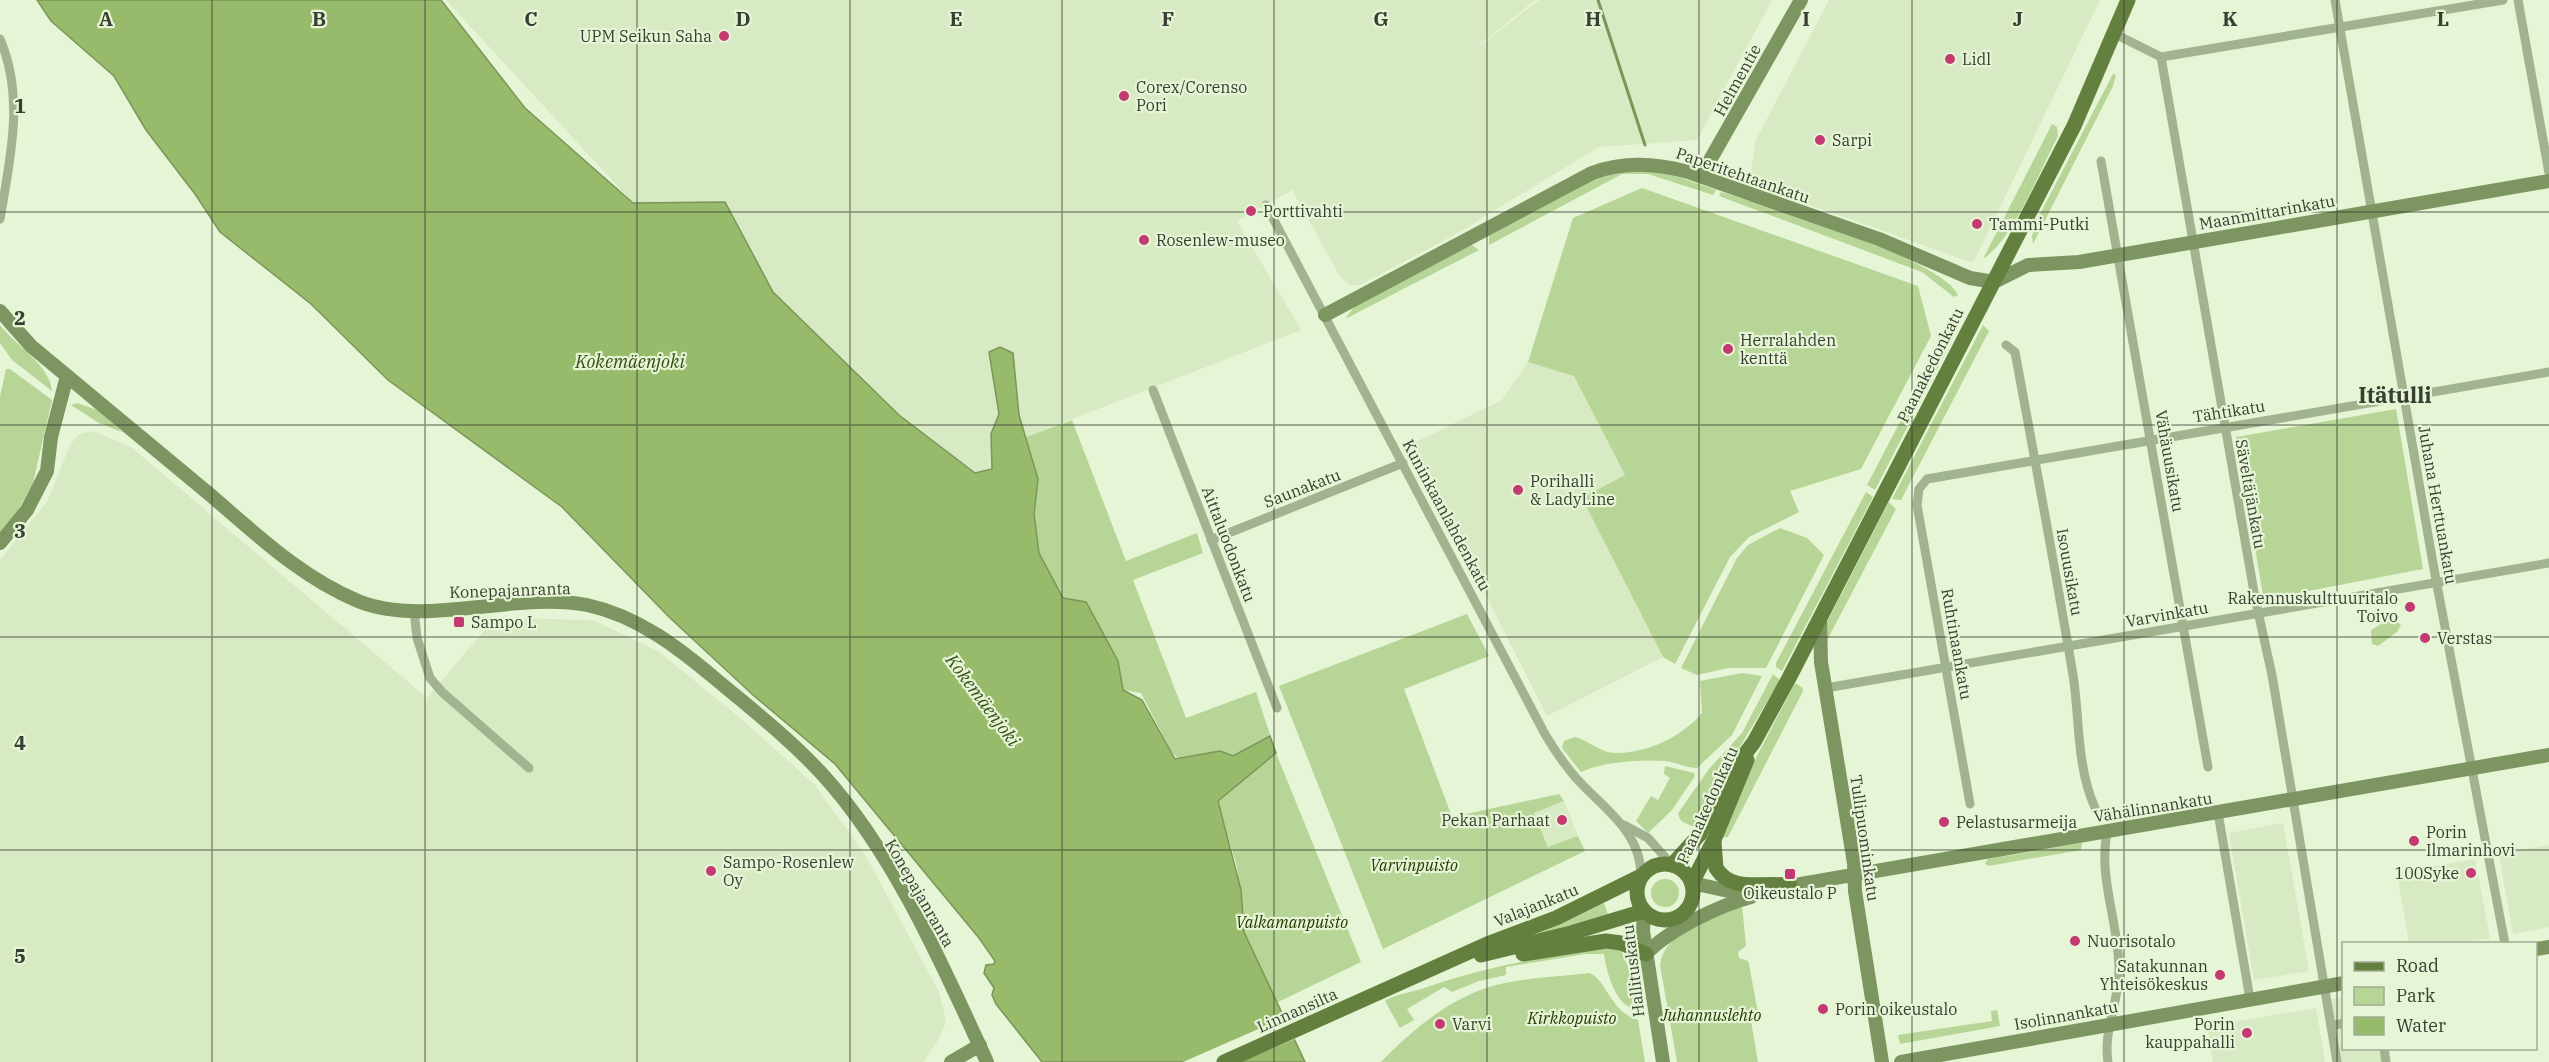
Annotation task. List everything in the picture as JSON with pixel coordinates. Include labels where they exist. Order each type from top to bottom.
[{"type":"main road","name":"Helmentie","points":[[1701,176],[1801,0]]},
{"type":"main road","name":"Paanakedonkatu","points":[[1692,883],[1714,840],[1754,742],[2074,126],[2128,0]]},
{"type":"main road","name":"Paperitehtaankatu","points":[[1325,315],[1592,173],[1608,167],[1647,164],[1667,166],[1701,176],[1879,239],[1970,278],[1994,282]]},
{"type":"main road","name":"Maanmittarinkatu","points":[[1994,282],[2028,265],[2047,266],[2118,255],[2549,182]]},
{"type":"main road","name":"Konepajanranta","points":[[0,311],[31,346],[285,558],[310,576],[363,603],[414,610],[526,603],[586,605],[620,615],[660,635],[790,742],[846,804],[910,904],[987,1062]]},
{"type":"main road","points":[[0,543],[27,510],[47,471],[51,437],[67,376]]},
{"type":"main road","name":"Tullipuominkatu","points":[[1820,618],[1821,662],[1882,1062]]},
{"type":"main road","name":"Paanakedonkatu","points":[[1672,865],[1700,834],[1727,778],[1754,742]]},
{"type":"main road","name":"Vähälinnankatu","points":[[1692,883],[1742,894],[2294,801],[2549,755]]},
{"type":"main road","points":[[1714,840],[1716,867],[1731,882],[1748,886],[1774,882],[1790,886]]},
{"type":"main road","points":[[1672,865],[1684,872],[1692,883],[1693,898],[1681,916],[1659,920],[1644,911],[1638,894],[1641,876],[1653,867],[1672,865]]},
{"type":"main road","name":"Valajankatu","points":[[1384,991],[1487,944],[1567,914],[1641,876]]},
{"type":"main road","points":[[1443,966],[1606,941],[1646,954],[1669,935],[1733,903],[1777,893],[1790,886]]},
{"type":"main road","name":"Valajankatu","points":[[1443,966],[1571,933],[1644,911]]},
{"type":"main road","name":"Hallituskatu","points":[[1644,911],[1642,920],[1646,954],[1663,1061]]},
{"type":"main road","name":"Isolinnankatu","points":[[1901,1062],[2342,983]]},
{"type":"main road","name":"Linnansilta","points":[[1224,1062],[1384,991]]},
{"type":"main road","points":[[951,1062],[980,1046]]},
{"type":"street","name":"Juhana Herttuankatu","points":[[2335,0],[2437,582],[2505,942]]},
{"type":"street","points":[[2115,34],[2161,57],[2503,0]]},
{"type":"street","points":[[2518,0],[2549,173]]},
{"type":"street","points":[[0,39],[11,76],[14,102],[13,141],[0,219]]},
{"type":"street","name":"Säveltäjänkatu","points":[[2161,57],[2224,427],[2258,614],[2272,675],[2337,1062]]},
{"type":"street","name":"Vähäuusikatu","points":[[2101,161],[2208,767]]},
{"type":"street","name":"Kuninkaanlahdenkatu","points":[[1266,205],[1546,736],[1577,779],[1622,824],[1641,858],[1641,876]]},
{"type":"street","name":"Isouusikatu","points":[[2006,345],[2015,352],[2079,709],[2076,723],[2088,791],[2095,808]]},
{"type":"street","name":"Tähtikatu","points":[[1919,489],[1927,479],[2549,372]]},
{"type":"street","name":"Aittaluodonkatu","points":[[1153,390],[1277,708]]},
{"type":"street","name":"Saunakatu","points":[[1211,540],[1403,463]]},
{"type":"street","name":"Ruhtinaankatu","points":[[1919,489],[1917,505],[1970,804]]},
{"type":"street","name":"Varvinkatu","points":[[1826,688],[2318,603],[2347,600],[2549,563]]},
{"type":"street","points":[[414,610],[417,638],[430,678],[442,692],[529,768]]},
{"type":"street","points":[[2218,813],[2250,999]]},
{"type":"street","name":"Kuninkaanlahdenkatu","points":[[1622,824],[1648,838],[1672,865]]},
{"type":"street","points":[[2106,832],[2105,881],[2119,970],[2114,1009],[2109,1024],[2108,1062]]},
{"type":"street","points":[[2331,1026],[2342,1023]]},
{"type":"shaded area","points":[[446,0],[1535,0],[1449,70],[1539,0],[1772,0],[1697,140],[1599,147],[1454,235],[1360,285],[1350,285],[1341,278],[1292,190],[1237,221],[1301,330],[1026,437],[1038,479],[1035,524],[895,411],[773,292],[725,202],[633,203]]},
{"type":"shaded area","points":[[1829,0],[2100,0],[1973,263],[1749,183],[1756,140]]},
{"type":"shaded area","points":[[1528,362],[1574,375],[1625,475],[1583,498],[1663,657],[1547,716],[1410,445],[1502,400]]},
{"type":"shaded area","points":[[93,431],[131,447],[427,698],[495,618],[593,620],[659,652],[740,718],[815,785],[867,858],[939,992],[946,1021],[938,1040],[923,1062],[0,1062],[0,560],[47,502],[70,445],[79,434]]},
{"type":"shaded area","points":[[1564,801],[1578,836],[1549,848],[1534,813]]},
{"type":"shaded area","points":[[2283,823],[2309,971],[2254,980],[2229,833]]},
{"type":"shaded area","points":[[2549,845],[2549,927],[2513,934],[2499,854]]},
{"type":"shaded area","points":[[2475,859],[2490,938],[2464,942],[2409,942],[2397,873]]},
{"type":"shaded area","points":[[2342,997],[2342,1050],[2384,1050],[2386,1062],[2337,1062],[2330,1000]]},
{"type":"shaded area","points":[[2316,1008],[2325,1062],[2213,1062],[2207,1026]]},
{"type":"green space","points":[[2113,74],[2116,75],[2113,86],[2033,244],[2032,236],[2039,216]]},
{"type":"green space","points":[[2052,124],[2057,127],[2058,136],[2016,220],[1994,249],[1983,259]]},
{"type":"green space","points":[[1648,170],[1670,174],[1716,190],[1713,195],[1648,174],[1622,174],[1489,245],[1489,234],[1595,178],[1620,172]]},
{"type":"green space","name":"Herralahden kenttä","points":[[1642,188],[1918,286],[1931,336],[1861,469],[1790,491],[1799,512],[1749,537],[1730,557],[1675,664],[1663,657],[1582,498],[1625,475],[1574,376],[1528,362],[1573,218]]},
{"type":"green space","points":[[1721,192],[1811,221],[1887,250],[1920,265],[1945,281],[1958,295],[1954,297],[1922,272],[1719,196]]},
{"type":"green space","points":[[1470,244],[1479,250],[1345,319],[1355,306]]},
{"type":"green space","points":[[1958,311],[1961,311],[1955,334],[1875,490],[1867,485]]},
{"type":"green space","points":[[0,325],[39,364],[50,382],[52,391],[12,360],[0,343]]},
{"type":"green space","points":[[1983,325],[1989,331],[1901,500],[1892,499]]},
{"type":"green space","points":[[6,369],[10,369],[52,400],[33,483],[17,512],[0,532],[0,397]]},
{"type":"green space","points":[[77,403],[100,411],[122,432],[99,423],[71,405]]},
{"type":"green space","points":[[2396,409],[2423,569],[2277,597],[2276,593],[2263,595],[2236,437]]},
{"type":"green space","name":"Valkamanpuisto","points":[[1072,420],[1126,561],[1197,533],[1203,553],[1133,580],[1186,718],[1256,692],[1276,753],[1361,962],[1276,1003],[1244,932],[1237,867],[1218,801],[1171,751],[1141,693],[1123,690],[1118,661],[1063,598],[1039,553],[1034,514],[1038,479],[1026,437]]},
{"type":"green space","points":[[1866,492],[1873,497],[1782,671],[1776,667],[1776,663]]},
{"type":"green space","points":[[1889,502],[1896,509],[1825,644],[1826,624]]},
{"type":"green space","points":[[1780,528],[1807,538],[1824,555],[1766,668],[1728,668],[1697,675],[1681,668],[1737,558],[1748,545]]},
{"type":"green space","name":"Varvinpuisto","points":[[1467,614],[1489,656],[1404,689],[1452,817],[1559,794],[1564,801],[1534,813],[1548,847],[1578,836],[1585,851],[1383,949],[1279,686]]},
{"type":"green space","points":[[2395,620],[2401,625],[2397,632],[2378,646],[2372,644],[2371,630],[2386,621]]},
{"type":"green space","points":[[1742,673],[1762,676],[1732,735],[1697,768],[1665,761],[1644,760],[1611,764],[1581,772],[1562,748],[1564,741],[1575,737],[1614,753],[1626,753],[1651,747],[1684,730],[1702,713],[1700,681]]},
{"type":"green space","points":[[1773,674],[1780,680],[1717,785],[1696,828],[1681,821],[1678,814],[1681,809],[1709,769],[1742,733]]},
{"type":"green space","points":[[1795,683],[1803,688],[1803,691],[1728,837],[1719,838],[1733,802]]},
{"type":"green space","points":[[1665,766],[1694,773],[1695,776],[1672,810],[1648,833],[1636,821],[1651,796],[1658,800],[1670,778],[1664,774]]},
{"type":"green space","points":[[2082,843],[2081,850],[1988,866],[1985,863],[1988,859]]},
{"type":"green space","points":[[1665,879],[1675,883],[1679,893],[1675,903],[1665,907],[1655,903],[1651,893],[1655,883]]},
{"type":"green space","points":[[1604,903],[1609,917],[1497,946],[1562,923]]},
{"type":"green space","name":"Juhannuslehto","points":[[1742,905],[1746,946],[1738,952],[1739,958],[1748,961],[1749,964],[1758,1013],[1750,1015],[1758,1062],[1677,1062],[1660,965],[1664,953],[1680,934]]},
{"type":"green space","points":[[1596,948],[1621,950],[1631,974],[1638,1009],[1630,1008],[1618,996],[1610,979],[1604,954],[1585,954],[1506,967],[1506,975],[1479,981],[1452,992],[1444,987],[1407,1009],[1414,1020],[1400,1028],[1385,1001],[1488,969]]},
{"type":"green space","name":"Kirkkopuisto","points":[[1589,973],[1600,981],[1621,1010],[1638,1020],[1645,1062],[1381,1062],[1428,1020],[1455,1002],[1483,989],[1508,982]]},
{"type":"green space","points":[[1997,1010],[2000,1026],[1900,1044],[1898,1035],[1992,1021],[1991,1011]]},
{"type":"water","name":"Kokemäenjoki","points":[[37,0],[441,0],[525,108],[633,203],[725,202],[773,292],[899,415],[975,473],[992,469],[991,434],[999,414],[989,352],[1000,347],[1013,353],[1019,415],[1038,479],[1034,514],[1039,553],[1063,598],[1086,602],[1118,661],[1123,690],[1142,700],[1175,759],[1220,751],[1233,756],[1270,736],[1276,753],[1218,801],[1241,890],[1244,932],[1305,1062],[1042,1062],[996,1004],[992,995],[994,988],[984,973],[986,965],[994,964],[995,961],[979,938],[835,764],[753,695],[669,617],[562,507],[388,380],[311,304],[220,232],[195,194],[146,130],[114,76],[51,21]]},
{"type":"pier","points":[[1286,1017],[1297,1038],[1241,1062],[1183,1062]]},
{"type":"waterway","points":[[1598,0],[1645,145]]},
{"type":"place","name":"UPM Seikun Saha","points":[[724,36]]},
{"type":"place","name":"Lidl","points":[[1950,59]]},
{"type":"place","name":"Corex/Corenso Pori","points":[[1124,96]]},
{"type":"place","name":"Sarpi","points":[[1820,140]]},
{"type":"place","name":"Porttivahti","points":[[1251,211]]},
{"type":"place","name":"Tammi-Putki","points":[[1977,224]]},
{"type":"place","name":"Rosenlew-museo","points":[[1144,240]]},
{"type":"place","name":"Herralahden kenttä","points":[[1728,349]]},
{"type":"place","name":"Porihalli & LadyLine","points":[[1518,490]]},
{"type":"place","name":"Rakennuskulttuuritalo Toivo","points":[[2410,607]]},
{"type":"place","name":"Sampo L","points":[[459,622]]},
{"type":"place","name":"Verstas","points":[[2425,638]]},
{"type":"place","name":"Pekan Parhaat","points":[[1562,820]]},
{"type":"place","name":"Pelastusarmeija","points":[[1944,822]]},
{"type":"place","name":"Porin Ilmarinhovi","points":[[2414,841]]},
{"type":"place","name":"Sampo-Rosenlew Oy","points":[[711,871]]},
{"type":"place","name":"100Syke","points":[[2471,873]]},
{"type":"place","name":"Oikeustalo P","points":[[1790,874]]},
{"type":"place","name":"Nuorisotalo","points":[[2075,941]]},
{"type":"place","name":"Satakunnan Yhteisökeskus","points":[[2220,975]]},
{"type":"place","name":"Porin oikeustalo","points":[[1823,1009]]},
{"type":"place","name":"Varvi","points":[[1440,1024]]},
{"type":"place","name":"Porin kauppahalli","points":[[2247,1033]]},
{"type":"district","name":"Itätulli","points":[[2395,394]]}]
